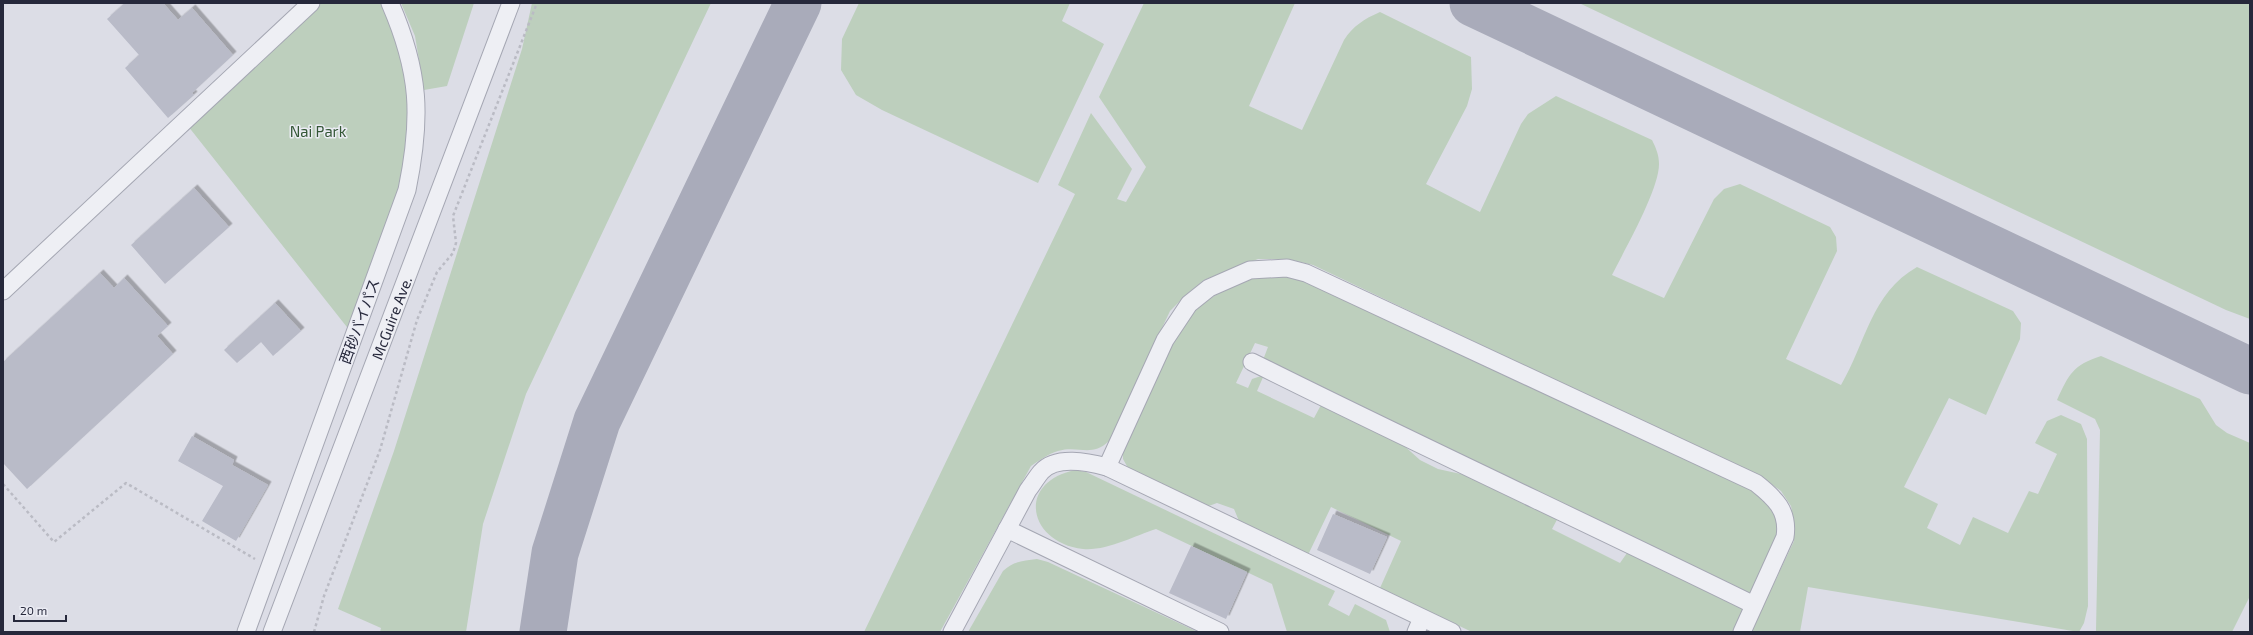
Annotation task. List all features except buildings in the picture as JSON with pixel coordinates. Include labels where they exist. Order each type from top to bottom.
[{"type":"street","points":[[3,291],[311,3]]},
{"type":"street","name":"西砂バイパス","points":[[246,632],[408,190],[416,148],[417,102],[413,67],[390,3]]},
{"type":"street","name":"McGuire Ave.","points":[[272,632],[510,3]]},
{"type":"street","points":[[1107,467],[1165,340],[1189,304],[1209,288],[1230,277],[1250,270],[1287,268],[1314,276],[1756,483],[1773,497],[1783,512],[1787,524],[1785,537],[1742,632]]},
{"type":"street","points":[[1252,362],[1440,455],[1604,531],[1754,605]]},
{"type":"street","points":[[952,632],[1028,490],[1042,471],[1059,463],[1081,460],[1107,467],[1419,625],[1452,632]]},
{"type":"street","points":[[1007,529],[1220,632]]},
{"type":"path","points":[[314,632],[324,596],[382,444],[417,320],[437,272],[454,253],[456,243],[453,216],[537,3]]},
{"type":"path","points":[[3,484],[54,542],[126,483],[269,567]]},
{"type":"green space","name":"Nai Park","points":[[311,3],[390,3],[399,22],[416,148],[354,336],[184,121]]},
{"type":"green space","points":[[401,3],[474,3],[447,86],[424,90],[415,36]]},
{"type":"green space","points":[[532,3],[711,3],[526,394],[483,524],[466,632],[380,632],[381,628],[338,609],[394,451],[522,49]]},
{"type":"green space","points":[[859,3],[1070,3],[1062,21],[1104,44],[1038,183],[882,110],[856,95],[841,70],[842,39]]},
{"type":"green space","points":[[1144,3],[1295,3],[1249,106],[1302,130],[1344,40],[1359,23],[1380,12],[1471,57],[1472,89],[1467,106],[1426,184],[1480,212],[1521,124],[1528,114],[1556,96],[1652,140],[1658,158],[1658,175],[1648,204],[1612,275],[1664,298],[1714,199],[1724,189],[1740,184],[1830,227],[1836,237],[1837,251],[1786,359],[1841,385],[1850,369],[1879,305],[1889,290],[1917,267],[2013,311],[2021,323],[2020,339],[1986,415],[1949,398],[1904,487],[1938,504],[1927,528],[1960,545],[1973,517],[2008,533],[2029,491],[2038,494],[2057,454],[2035,443],[2047,421],[2061,415],[2081,424],[2087,439],[2088,606],[2084,623],[2079,632],[1808,587],[1800,632],[1751,632],[1794,541],[1794,522],[1791,506],[1781,491],[1767,481],[1313,265],[1288,259],[1258,259],[1204,280],[1170,311],[1109,441],[1096,449],[1072,449],[1058,451],[1047,455],[1031,466],[940,632],[864,632],[1075,194],[1058,185],[1091,113],[1132,169],[1117,199],[1126,202],[1146,167],[1099,97]]},
{"type":"green space","points":[[1579,3],[2250,3],[2250,319],[2226,310]]},
{"type":"green space","points":[[1289,276],[1309,280],[1753,488],[1771,503],[1781,534],[1752,591],[1748,593],[1263,360],[1268,347],[1255,343],[1236,383],[1248,388],[1252,379],[1264,375],[1257,391],[1314,418],[1321,405],[1401,443],[1420,460],[1438,469],[1470,476],[1559,516],[1552,529],[1620,563],[1627,553],[1636,553],[1742,607],[1743,614],[1735,632],[1472,632],[1380,588],[1401,541],[1331,507],[1308,555],[1239,521],[1234,509],[1217,503],[1206,507],[1128,468],[1123,459],[1123,451],[1176,337],[1190,314],[1203,303],[1235,283],[1253,278]]},
{"type":"green space","points":[[2101,356],[2200,399],[2216,425],[2227,433],[2250,443],[2250,596],[2232,632],[2096,631],[2100,430],[2095,419],[2057,400],[2065,383],[2078,367]]},
{"type":"green space","points":[[1075,470],[1086,472],[1335,591],[1328,605],[1349,616],[1355,604],[1386,620],[1390,632],[1287,632],[1272,584],[1156,529],[1101,548],[1083,549],[1065,544],[1051,536],[1041,525],[1036,512],[1037,499],[1043,487],[1056,477]]},
{"type":"green space","points":[[1037,559],[1048,562],[1198,632],[968,632],[1003,571],[1014,563]]},
{"type":"taxiway","points":[[543,632],[555,553],[597,421],[798,3]]},
{"type":"taxiway","points":[[1473,3],[2250,371]]}]
